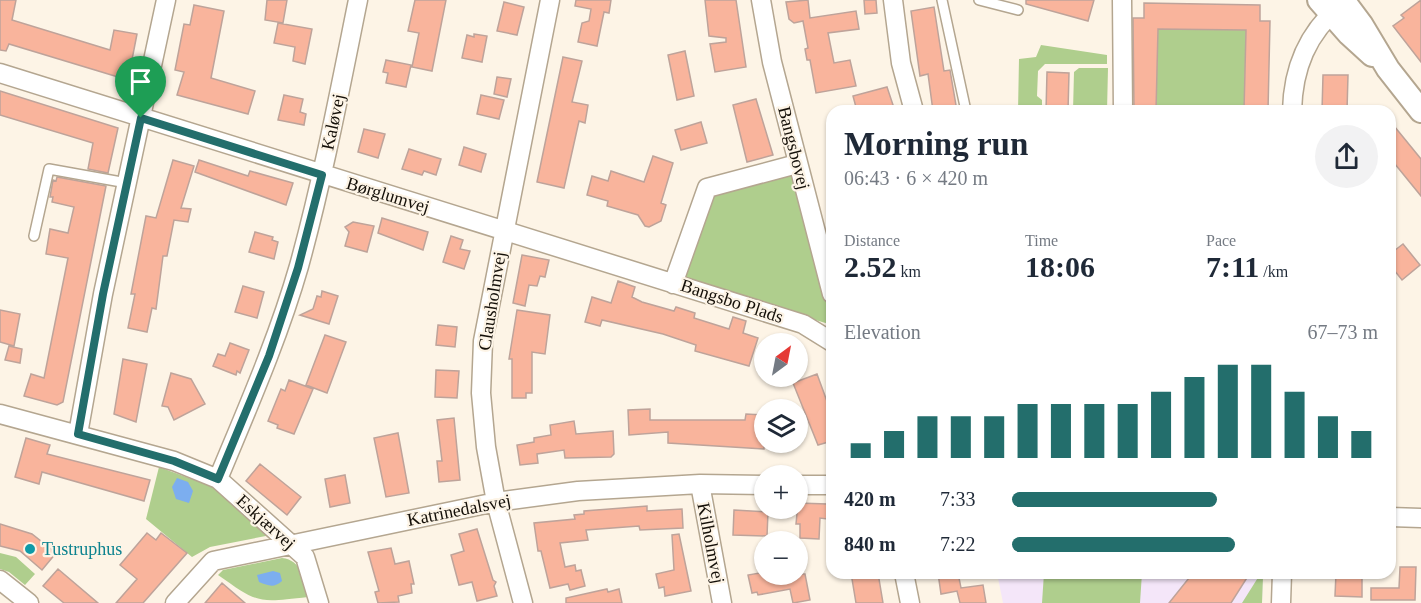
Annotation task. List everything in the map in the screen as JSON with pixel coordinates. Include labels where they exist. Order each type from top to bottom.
[{"type":"street","points":[[78,434],[103,294],[165,0]]},
{"type":"street","name":"Kaløvej","points":[[218,479],[269,356],[298,268],[322,175],[358,0]]},
{"type":"street","name":"Clausholmvej","points":[[523,603],[496,502],[481,393],[483,341],[550,0]]},
{"type":"street","name":"Bangsbovej","points":[[761,0],[772,62],[826,272]]},
{"type":"street","points":[[893,0],[901,63],[912,105]]},
{"type":"street","points":[[1122,0],[1123,105]]},
{"type":"street","points":[[1293,105],[1296,72],[1303,51],[1334,4],[1349,34],[1388,69],[1421,111]]},
{"type":"street","name":"Børglumvej","points":[[0,73],[673,284]]},
{"type":"street","name":"Bangsbo Plads","points":[[797,164],[707,188],[673,284],[803,324],[826,338]]},
{"type":"street","name":"Eskjærvej","points":[[0,414],[174,461],[218,479],[306,557],[319,603]]},
{"type":"street","name":"Katrinedalsvej","points":[[176,603],[213,561],[290,544],[496,502],[578,491],[700,484],[754,484]]},
{"type":"street","name":"Kilholmvej","points":[[700,484],[722,603]]},
{"type":"street","points":[[808,485],[826,485]]},
{"type":"street","points":[[1396,518],[1421,518]]},
{"type":"street","points":[[905,579],[910,603]]},
{"type":"street","points":[[1281,603],[1282,579]]},
{"type":"street","points":[[0,580],[29,603]]},
{"type":"lane","points":[[942,0],[965,105]]},
{"type":"lane","points":[[979,0],[1018,10]]},
{"type":"lane","points":[[34,236],[49,169],[127,183]]},
{"type":"shaded area","points":[[998,579],[1263,579],[1262,603],[1003,603]]},
{"type":"green space","points":[[1158,29],[1246,30],[1244,105],[1156,105]]},
{"type":"green space","points":[[1041,45],[1107,55],[1107,64],[1045,64],[1038,71],[1037,96],[1042,100],[1042,105],[1018,105],[1019,59],[1036,57]]},
{"type":"green space","points":[[1079,68],[1108,68],[1107,105],[1073,105],[1074,72]]},
{"type":"green space","points":[[794,169],[826,294],[826,323],[683,280],[711,191]]},
{"type":"green space","points":[[159,467],[216,488],[271,535],[210,547],[192,557],[146,519]]},
{"type":"green space","points":[[0,553],[16,557],[35,574],[25,585],[9,572],[0,569]]},
{"type":"green space","points":[[282,558],[298,567],[308,597],[258,599],[218,575],[223,570]]},
{"type":"green space","points":[[1044,579],[1142,579],[1140,603],[1042,603]]},
{"type":"green space","points":[[1257,579],[1263,579],[1262,603],[1242,603]]},
{"type":"water","points":[[177,478],[188,482],[193,491],[189,503],[176,499],[172,487]]},
{"type":"water","points":[[273,571],[280,573],[282,581],[271,586],[259,582],[257,575]]},
{"type":"building","points":[[0,0],[16,0],[12,20],[110,50],[114,30],[137,34],[128,80],[9,44],[6,51],[0,50]]},
{"type":"building","points":[[267,0],[287,0],[283,23],[265,20]]},
{"type":"building","points":[[415,0],[446,0],[432,71],[412,67],[419,33],[408,31]]},
{"type":"building","points":[[576,0],[611,0],[609,13],[604,12],[597,46],[578,42],[582,23],[589,21],[591,9],[575,6]]},
{"type":"building","points":[[705,0],[736,0],[746,67],[715,72],[710,44],[726,42],[726,38],[709,36]]},
{"type":"building","points":[[808,0],[810,18],[856,11],[859,29],[828,33],[834,63],[850,60],[856,86],[816,93],[810,60],[807,60],[805,49],[808,48],[803,21],[794,23],[789,19],[786,2]]},
{"type":"building","points":[[864,0],[876,0],[877,13],[865,14]]},
{"type":"building","points":[[1026,0],[1094,0],[1088,21],[1026,4]]},
{"type":"building","points":[[1421,0],[1421,62],[1393,26],[1404,18],[1401,15]]},
{"type":"building","points":[[504,2],[524,7],[517,35],[497,31]]},
{"type":"building","points":[[1144,3],[1260,5],[1260,21],[1270,21],[1268,105],[1244,105],[1246,30],[1158,29],[1156,105],[1134,105],[1133,18],[1144,18]]},
{"type":"building","points":[[194,5],[224,11],[211,78],[255,91],[248,114],[177,95],[184,72],[175,70],[184,24],[190,25]]},
{"type":"building","points":[[934,7],[944,71],[950,70],[956,105],[932,105],[928,74],[920,76],[911,11]]},
{"type":"building","points":[[278,23],[312,29],[305,64],[293,61],[295,47],[274,43]]},
{"type":"building","points":[[474,34],[487,36],[482,62],[462,58],[467,35],[474,37]]},
{"type":"building","points":[[685,51],[694,96],[677,100],[668,55]]},
{"type":"building","points":[[563,57],[582,61],[572,102],[588,105],[585,123],[579,121],[564,188],[537,182]]},
{"type":"building","points":[[386,60],[411,65],[406,87],[386,83],[388,73],[383,72]]},
{"type":"building","points":[[1047,72],[1069,73],[1068,105],[1046,105]]},
{"type":"building","points":[[1323,75],[1348,75],[1347,105],[1322,105]]},
{"type":"building","points":[[497,77],[511,79],[507,97],[494,94]]},
{"type":"building","points":[[887,87],[893,105],[855,105],[853,96]]},
{"type":"building","points":[[0,91],[118,128],[108,173],[88,169],[93,143],[0,115]]},
{"type":"building","points":[[284,95],[303,99],[300,112],[306,114],[304,125],[278,120]]},
{"type":"building","points":[[481,95],[504,100],[499,119],[477,114]]},
{"type":"building","points":[[756,99],[773,155],[747,162],[733,105]]},
{"type":"building","points":[[701,122],[707,143],[681,150],[675,130]]},
{"type":"building","points":[[1396,128],[1421,159],[1421,196],[1396,165]]},
{"type":"building","points":[[364,129],[385,134],[378,158],[358,152]]},
{"type":"building","points":[[464,147],[486,154],[481,172],[459,165]]},
{"type":"building","points":[[409,149],[441,159],[436,175],[424,171],[422,175],[402,169]]},
{"type":"building","points":[[653,156],[673,163],[661,203],[666,205],[661,221],[649,227],[645,226],[638,215],[607,206],[608,201],[587,195],[592,176],[608,181],[611,171],[644,182]]},
{"type":"building","points":[[173,160],[194,166],[181,208],[191,209],[188,222],[174,220],[167,256],[163,256],[156,309],[152,308],[147,332],[128,328],[135,294],[131,294],[146,216],[156,218]]},
{"type":"building","points":[[199,160],[248,176],[250,171],[293,183],[286,205],[195,172]]},
{"type":"building","points":[[57,177],[106,186],[63,402],[57,405],[24,396],[31,374],[44,378],[68,258],[46,254],[50,229],[68,233],[74,207],[52,202],[53,197],[50,197],[53,180],[56,181]]},
{"type":"building","points":[[382,218],[428,232],[423,250],[378,233]]},
{"type":"building","points":[[353,222],[374,226],[367,252],[345,246],[349,232],[345,227]]},
{"type":"building","points":[[255,232],[273,237],[272,240],[278,242],[274,259],[249,252]]},
{"type":"building","points":[[451,236],[463,240],[460,249],[470,251],[464,269],[443,262]]},
{"type":"building","points":[[1403,244],[1420,265],[1402,280],[1396,272],[1396,249]]},
{"type":"building","points":[[522,255],[549,260],[545,277],[540,276],[537,286],[529,285],[525,306],[513,303]]},
{"type":"building","points":[[618,281],[635,287],[632,297],[642,302],[674,311],[676,307],[695,313],[694,318],[729,329],[733,317],[746,321],[743,333],[754,337],[754,350],[749,366],[695,351],[696,345],[663,334],[602,320],[600,326],[585,322],[592,297],[611,303]]},
{"type":"building","points":[[243,286],[264,292],[257,318],[235,312]]},
{"type":"building","points":[[322,291],[338,296],[329,324],[300,315],[313,309],[317,296],[321,297]]},
{"type":"building","points":[[0,310],[20,314],[14,346],[0,342]]},
{"type":"building","points":[[517,310],[550,315],[545,354],[532,352],[532,393],[526,393],[526,398],[512,398],[512,359],[509,359]]},
{"type":"building","points":[[438,325],[457,327],[455,347],[436,345]]},
{"type":"building","points":[[325,335],[346,342],[327,393],[306,385]]},
{"type":"building","points":[[230,343],[249,350],[240,373],[237,371],[236,375],[213,366],[218,354],[225,356]]},
{"type":"building","points":[[9,346],[22,349],[20,363],[5,360]]},
{"type":"building","points":[[123,359],[147,364],[136,422],[114,414]]},
{"type":"building","points":[[436,370],[459,371],[457,398],[435,397]]},
{"type":"building","points":[[171,373],[191,379],[205,404],[174,420],[168,407],[162,406]]},
{"type":"building","points":[[817,374],[826,399],[826,443],[818,445],[808,420],[808,399],[799,399],[795,387],[808,387],[808,377]]},
{"type":"building","points":[[289,380],[313,389],[294,434],[277,428],[278,425],[268,421],[281,389],[285,391]]},
{"type":"building","points":[[650,409],[650,420],[745,420],[746,414],[754,414],[754,448],[668,443],[668,432],[629,435],[628,410]]},
{"type":"building","points":[[454,418],[460,480],[439,482],[437,461],[442,461],[437,420]]},
{"type":"building","points":[[574,421],[576,434],[613,431],[614,454],[611,457],[565,458],[564,450],[537,454],[538,463],[520,465],[517,445],[534,442],[534,438],[551,435],[550,425]]},
{"type":"building","points":[[398,433],[409,493],[386,497],[374,438]]},
{"type":"building","points":[[26,438],[50,445],[47,454],[150,480],[144,501],[42,472],[39,484],[15,477]]},
{"type":"building","points":[[260,464],[301,497],[287,515],[246,481]]},
{"type":"building","points":[[345,475],[350,503],[330,507],[325,479]]},
{"type":"building","points":[[808,503],[826,504],[826,519],[820,518],[819,539],[808,538],[808,531],[800,531],[800,524],[796,524],[796,519],[808,519]]},
{"type":"building","points":[[647,506],[647,511],[682,509],[683,528],[640,530],[639,526],[586,530],[588,540],[560,543],[565,567],[575,565],[576,571],[581,570],[585,586],[570,590],[568,584],[550,588],[541,551],[538,551],[534,523],[575,519],[574,515],[584,514],[584,511]]},
{"type":"building","points":[[734,510],[754,511],[754,519],[768,519],[767,531],[754,531],[754,536],[733,535]]},
{"type":"building","name":"Tustruphus","points":[[0,524],[32,534],[56,553],[42,570],[20,551],[0,546]]},
{"type":"building","points":[[477,529],[493,580],[496,582],[494,586],[497,596],[477,601],[472,582],[459,585],[451,555],[464,551],[459,534]]},
{"type":"building","points":[[147,533],[156,540],[161,533],[187,553],[143,603],[116,603],[137,579],[120,565]]},
{"type":"building","points":[[679,534],[691,591],[665,596],[664,587],[659,588],[656,574],[674,570],[672,535]]},
{"type":"building","points":[[391,548],[395,564],[409,561],[414,584],[411,584],[412,593],[398,596],[399,602],[378,603],[375,592],[379,591],[368,552]]},
{"type":"building","points":[[1400,567],[1416,567],[1415,600],[1371,600],[1371,588],[1399,588]]},
{"type":"building","points":[[58,569],[98,603],[64,603],[43,586]]},
{"type":"building","points":[[754,574],[754,585],[807,585],[810,600],[793,603],[790,589],[758,595],[757,592],[752,593],[748,575]]},
{"type":"building","points":[[852,579],[879,579],[883,603],[856,603]]},
{"type":"building","points":[[939,579],[959,579],[961,588],[983,585],[986,603],[960,603],[957,591],[941,594]]},
{"type":"building","points":[[1188,579],[1246,579],[1231,603],[1169,603]]},
{"type":"building","points":[[1336,579],[1362,579],[1362,597],[1335,596]]},
{"type":"building","points":[[222,583],[245,603],[205,603]]},
{"type":"building","points":[[607,589],[608,592],[619,589],[622,603],[566,603],[566,598]]},
{"type":"place","name":"Tustruphus","points":[[30,549]]},
{"type":"route","points":[[141,118],[322,175],[298,268],[269,356],[218,479],[174,461],[78,434],[103,294],[141,118]]}]
